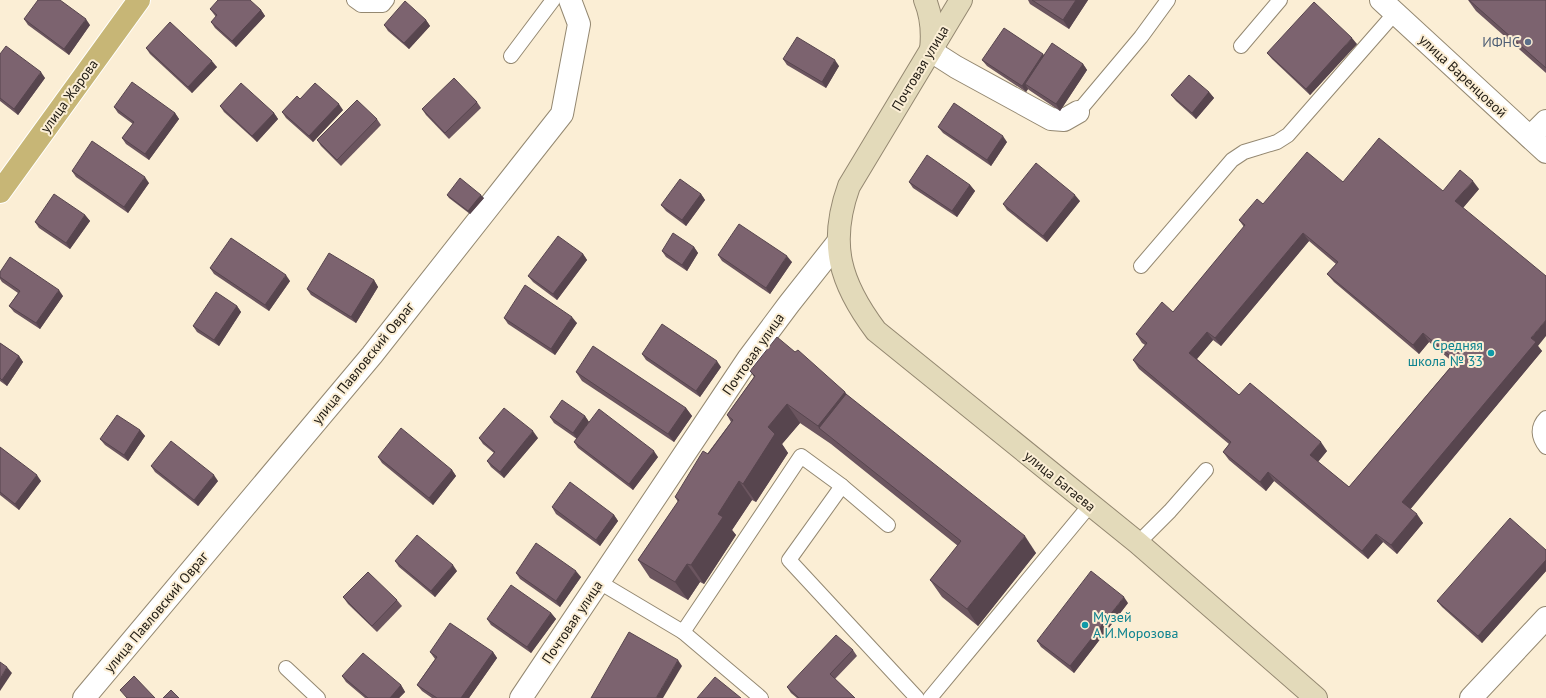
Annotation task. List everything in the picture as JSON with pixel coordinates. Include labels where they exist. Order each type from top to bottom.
[{"type":"main road","name":"улица Жарова","points":[[0,192],[139,0]]},
{"type":"main road","points":[[925,0],[931,19],[933,33],[931,51]]},
{"type":"main road","name":"Почтовая улица","points":[[838,242],[841,210],[849,186],[961,0]]},
{"type":"main road","name":"улица Багаева","points":[[838,242],[842,266],[849,290],[861,311],[876,331],[1138,544],[1316,698]]},
{"type":"street","name":"улица Павловский Овраг","points":[[84,698],[372,355],[562,114],[579,24],[570,0]]},
{"type":"street","name":"улица Варенцовой","points":[[1388,6],[1546,152]]},
{"type":"street","points":[[931,51],[956,67],[1051,119],[1064,120],[1078,112]]},
{"type":"street","points":[[1530,137],[1546,121]]},
{"type":"street","name":"Почтовая улица","points":[[521,698],[748,359],[838,242]]},
{"type":"street","points":[[1471,698],[1546,618]]},
{"type":"lane","points":[[354,0],[361,5],[383,5],[387,0]]},
{"type":"lane","points":[[511,56],[553,0]]},
{"type":"lane","points":[[1078,112],[1141,37],[1168,0]]},
{"type":"lane","points":[[1241,46],[1280,0]]},
{"type":"lane","points":[[1141,266],[1232,160],[1244,152],[1277,142],[1288,135],[1388,6]]},
{"type":"lane","points":[[1546,418],[1540,424],[1539,435],[1546,447]]},
{"type":"lane","points":[[683,632],[801,456],[842,486],[888,525]]},
{"type":"lane","points":[[1138,544],[1170,511],[1206,470]]},
{"type":"lane","points":[[842,486],[789,560],[917,698]]},
{"type":"lane","points":[[930,698],[1090,505]]},
{"type":"lane","points":[[599,582],[683,632],[762,698]]},
{"type":"lane","points":[[286,668],[318,698]]},
{"type":"building","points":[[38,0],[60,0],[86,19],[64,49],[24,19]]},
{"type":"building","points":[[218,0],[250,0],[261,10],[232,41],[211,22],[217,15],[210,9]]},
{"type":"building","points":[[1032,0],[1076,0],[1063,20]]},
{"type":"building","name":"ИФНС","points":[[1469,0],[1546,0],[1546,68]]},
{"type":"building","points":[[405,1],[426,20],[404,43],[384,25]]},
{"type":"building","points":[[1314,2],[1352,38],[1306,89],[1267,53]]},
{"type":"building","points":[[170,22],[212,61],[188,87],[146,48]]},
{"type":"building","points":[[1004,28],[1043,54],[1022,86],[982,60]]},
{"type":"building","points":[[797,37],[835,60],[822,82],[783,59]]},
{"type":"building","points":[[1052,43],[1083,64],[1056,104],[1025,84]]},
{"type":"building","points":[[6,46],[41,72],[14,109],[0,98],[0,54]]},
{"type":"building","points":[[1189,75],[1209,92],[1192,113],[1171,95]]},
{"type":"building","points":[[454,78],[477,102],[445,133],[422,109]]},
{"type":"building","points":[[132,82],[175,113],[145,154],[122,138],[134,122],[114,107]]},
{"type":"building","points":[[241,83],[274,113],[252,136],[220,106]]},
{"type":"building","points":[[315,83],[339,104],[309,136],[282,112],[297,96],[300,99]]},
{"type":"building","points":[[357,100],[377,119],[337,160],[317,140]]},
{"type":"building","points":[[954,103],[1003,136],[987,160],[938,127]]},
{"type":"building","name":"Средняя школа № 33","points":[[1379,138],[1443,191],[1460,170],[1473,181],[1455,201],[1546,276],[1546,320],[1531,338],[1536,342],[1402,502],[1417,514],[1391,545],[1376,534],[1362,551],[1268,472],[1260,482],[1223,452],[1231,442],[1133,360],[1147,343],[1136,334],[1162,302],[1173,312],[1245,225],[1239,220],[1257,199],[1263,204],[1307,152],[1343,182]],"holes":[[[1303,233],[1338,262],[1327,274],[1413,345],[1423,333],[1456,361],[1349,487],[1310,455],[1321,442],[1250,383],[1239,395],[1189,353],[1207,332],[1215,338]]]},
{"type":"building","points":[[92,141],[145,177],[124,207],[72,171]]},
{"type":"building","points":[[927,155],[970,185],[952,211],[909,182]]},
{"type":"building","points":[[1036,163],[1075,195],[1043,236],[1003,204]]},
{"type":"building","points":[[460,178],[481,195],[468,211],[447,195]]},
{"type":"building","points":[[680,179],[701,194],[682,220],[661,205]]},
{"type":"building","points":[[54,194],[85,215],[66,243],[35,222]]},
{"type":"building","points":[[739,224],[787,256],[766,288],[718,255]]},
{"type":"building","points":[[673,233],[694,247],[682,265],[662,251]]},
{"type":"building","points":[[558,236],[583,254],[553,294],[528,276]]},
{"type":"building","points":[[231,238],[286,275],[265,305],[210,268]]},
{"type":"building","points":[[329,253],[374,280],[351,317],[307,289]]},
{"type":"building","points":[[10,257],[59,290],[36,323],[9,306],[20,291],[0,277],[0,272]]},
{"type":"building","points":[[525,285],[572,317],[551,349],[504,318]]},
{"type":"building","points":[[216,292],[237,306],[214,340],[193,326]]},
{"type":"building","points":[[662,324],[717,361],[696,391],[642,354]]},
{"type":"building","points":[[777,337],[795,352],[798,350],[845,392],[818,426],[787,404],[768,427],[775,434],[743,484],[739,481],[718,514],[723,517],[691,565],[687,564],[675,582],[638,560],[679,500],[675,497],[703,451],[708,454],[733,420],[727,415],[755,376],[750,371]]},
{"type":"building","points":[[0,343],[19,356],[2,380],[0,378]]},
{"type":"building","points":[[593,346],[686,408],[668,434],[576,372]]},
{"type":"building","points":[[846,394],[1025,536],[967,609],[930,580],[961,541],[819,428]]},
{"type":"building","points":[[562,400],[585,416],[573,433],[550,417]]},
{"type":"building","points":[[504,408],[533,431],[500,472],[487,461],[495,452],[479,438]]},
{"type":"building","points":[[599,409],[654,451],[629,484],[574,442]]},
{"type":"building","points":[[117,415],[140,430],[124,455],[100,439]]},
{"type":"building","points":[[401,428],[452,470],[429,498],[378,457]]},
{"type":"building","points":[[171,441],[214,475],[194,500],[151,466]]},
{"type":"building","points":[[0,447],[37,475],[15,504],[0,492]]},
{"type":"building","points":[[570,482],[614,515],[596,540],[552,507]]},
{"type":"building","points":[[1510,518],[1546,550],[1546,560],[1478,636],[1437,601]]},
{"type":"building","points":[[417,535],[453,565],[431,591],[395,561]]},
{"type":"building","points":[[536,543],[576,571],[556,601],[516,573]]},
{"type":"building","name":"Музей А.И.Морозова","points":[[1091,571],[1124,597],[1070,666],[1037,641]]},
{"type":"building","points":[[368,572],[397,600],[372,626],[343,597]]},
{"type":"building","points":[[511,585],[551,613],[527,647],[487,619]]},
{"type":"building","points":[[450,623],[493,652],[461,698],[437,698],[417,685],[437,657],[430,652]]},
{"type":"building","points":[[629,632],[678,660],[656,698],[591,698]]},
{"type":"building","points":[[836,635],[853,650],[830,674],[855,698],[799,698],[787,687]]},
{"type":"building","points":[[363,653],[401,685],[390,698],[368,698],[342,676]]},
{"type":"building","points":[[0,662],[7,667],[0,679]]},
{"type":"building","points":[[134,676],[155,698],[127,698],[120,690]]},
{"type":"building","points":[[715,677],[741,698],[697,698]]},
{"type":"building","points":[[171,690],[179,698],[163,698]]},
{"type":"place","name":"ИФНС","points":[[1528,42]]},
{"type":"place","name":"Средняя школа № 33","points":[[1491,353]]},
{"type":"place","name":"Музей А.И.Морозова","points":[[1085,625]]}]
